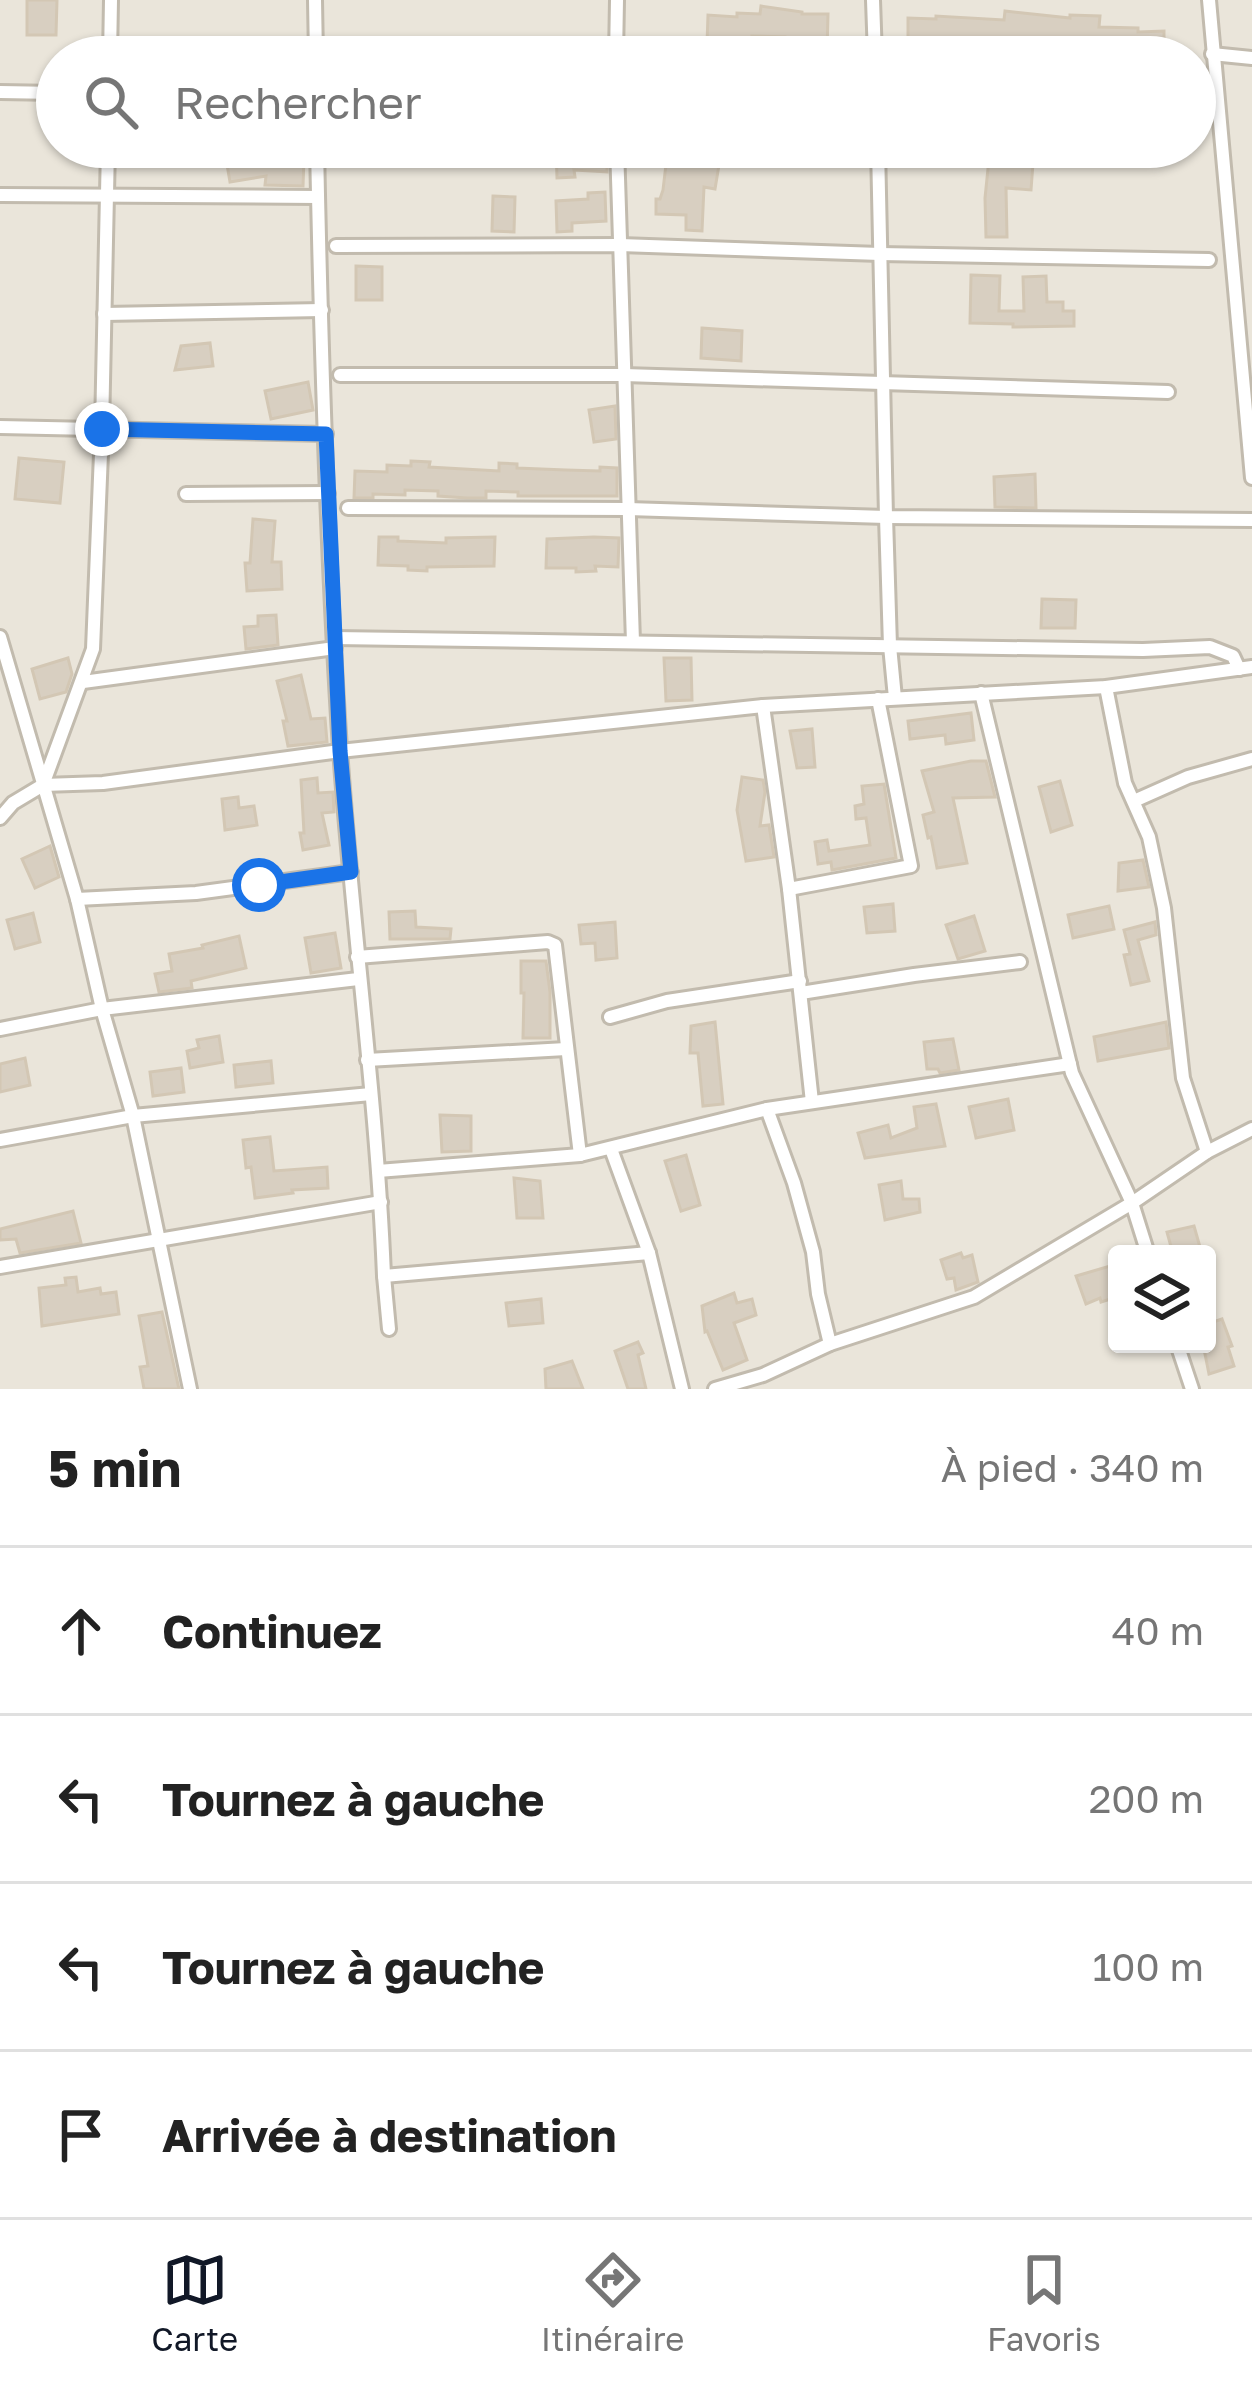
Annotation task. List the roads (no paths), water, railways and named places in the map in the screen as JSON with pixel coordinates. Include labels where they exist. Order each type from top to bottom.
[{"type":"street","points":[[110,36],[111,0]]},
{"type":"street","points":[[315,0],[316,36]]},
{"type":"street","points":[[616,36],[617,0]]},
{"type":"street","points":[[873,0],[874,36]]},
{"type":"street","points":[[1209,0],[1211,36]]},
{"type":"street","points":[[1216,54],[1252,58]]},
{"type":"street","points":[[0,92],[36,92]]},
{"type":"street","points":[[1216,93],[1252,478]]},
{"type":"street","points":[[43,785],[93,649],[107,168]]},
{"type":"street","points":[[317,168],[340,751],[389,1329]]},
{"type":"street","points":[[617,168],[633,642]]},
{"type":"street","points":[[878,168],[895,698]]},
{"type":"street","points":[[0,195],[318,197]]},
{"type":"street","points":[[336,246],[620,245],[1209,260]]},
{"type":"street","points":[[104,314],[322,310]]},
{"type":"street","points":[[340,375],[624,375],[1168,392]]},
{"type":"street","points":[[0,427],[326,434]]},
{"type":"street","points":[[186,494],[328,493]]},
{"type":"street","points":[[348,508],[1252,520]]},
{"type":"street","points":[[0,637],[133,1116],[190,1389]]},
{"type":"street","points":[[83,682],[335,643],[1210,647],[1233,656],[1246,668]]},
{"type":"street","points":[[0,818],[13,803],[43,785],[103,783],[340,751],[763,706],[1106,687],[1246,668]]},
{"type":"street","points":[[1106,687],[1124,783],[1149,837],[1164,908],[1183,1078],[1207,1152]]},
{"type":"street","points":[[0,696],[16,692]]},
{"type":"street","points":[[982,693],[1070,1064],[1132,1203],[1145,1245]]},
{"type":"street","points":[[789,889],[910,866],[878,699]]},
{"type":"street","points":[[763,706],[812,1102]]},
{"type":"street","points":[[1134,801],[1188,777],[1252,759]]},
{"type":"street","points":[[76,899],[196,893],[351,872]]},
{"type":"street","points":[[357,957],[555,945],[580,1155]]},
{"type":"street","points":[[610,1017],[668,1000],[1019,962]]},
{"type":"street","points":[[0,1029],[102,1009],[358,979]]},
{"type":"street","points":[[368,1060],[566,1049]]},
{"type":"street","points":[[378,1171],[580,1155],[767,1109],[1070,1064]]},
{"type":"street","points":[[0,1140],[133,1116],[371,1094]]},
{"type":"street","points":[[767,1109],[813,1252],[830,1343]]},
{"type":"street","points":[[715,1389],[763,1376],[830,1343],[974,1298],[1207,1152],[1252,1130]]},
{"type":"street","points":[[610,1149],[649,1253],[682,1389]]},
{"type":"street","points":[[0,1268],[381,1202]]},
{"type":"street","points":[[384,1276],[649,1253]]},
{"type":"street","points":[[1180,1353],[1192,1389]]}]
